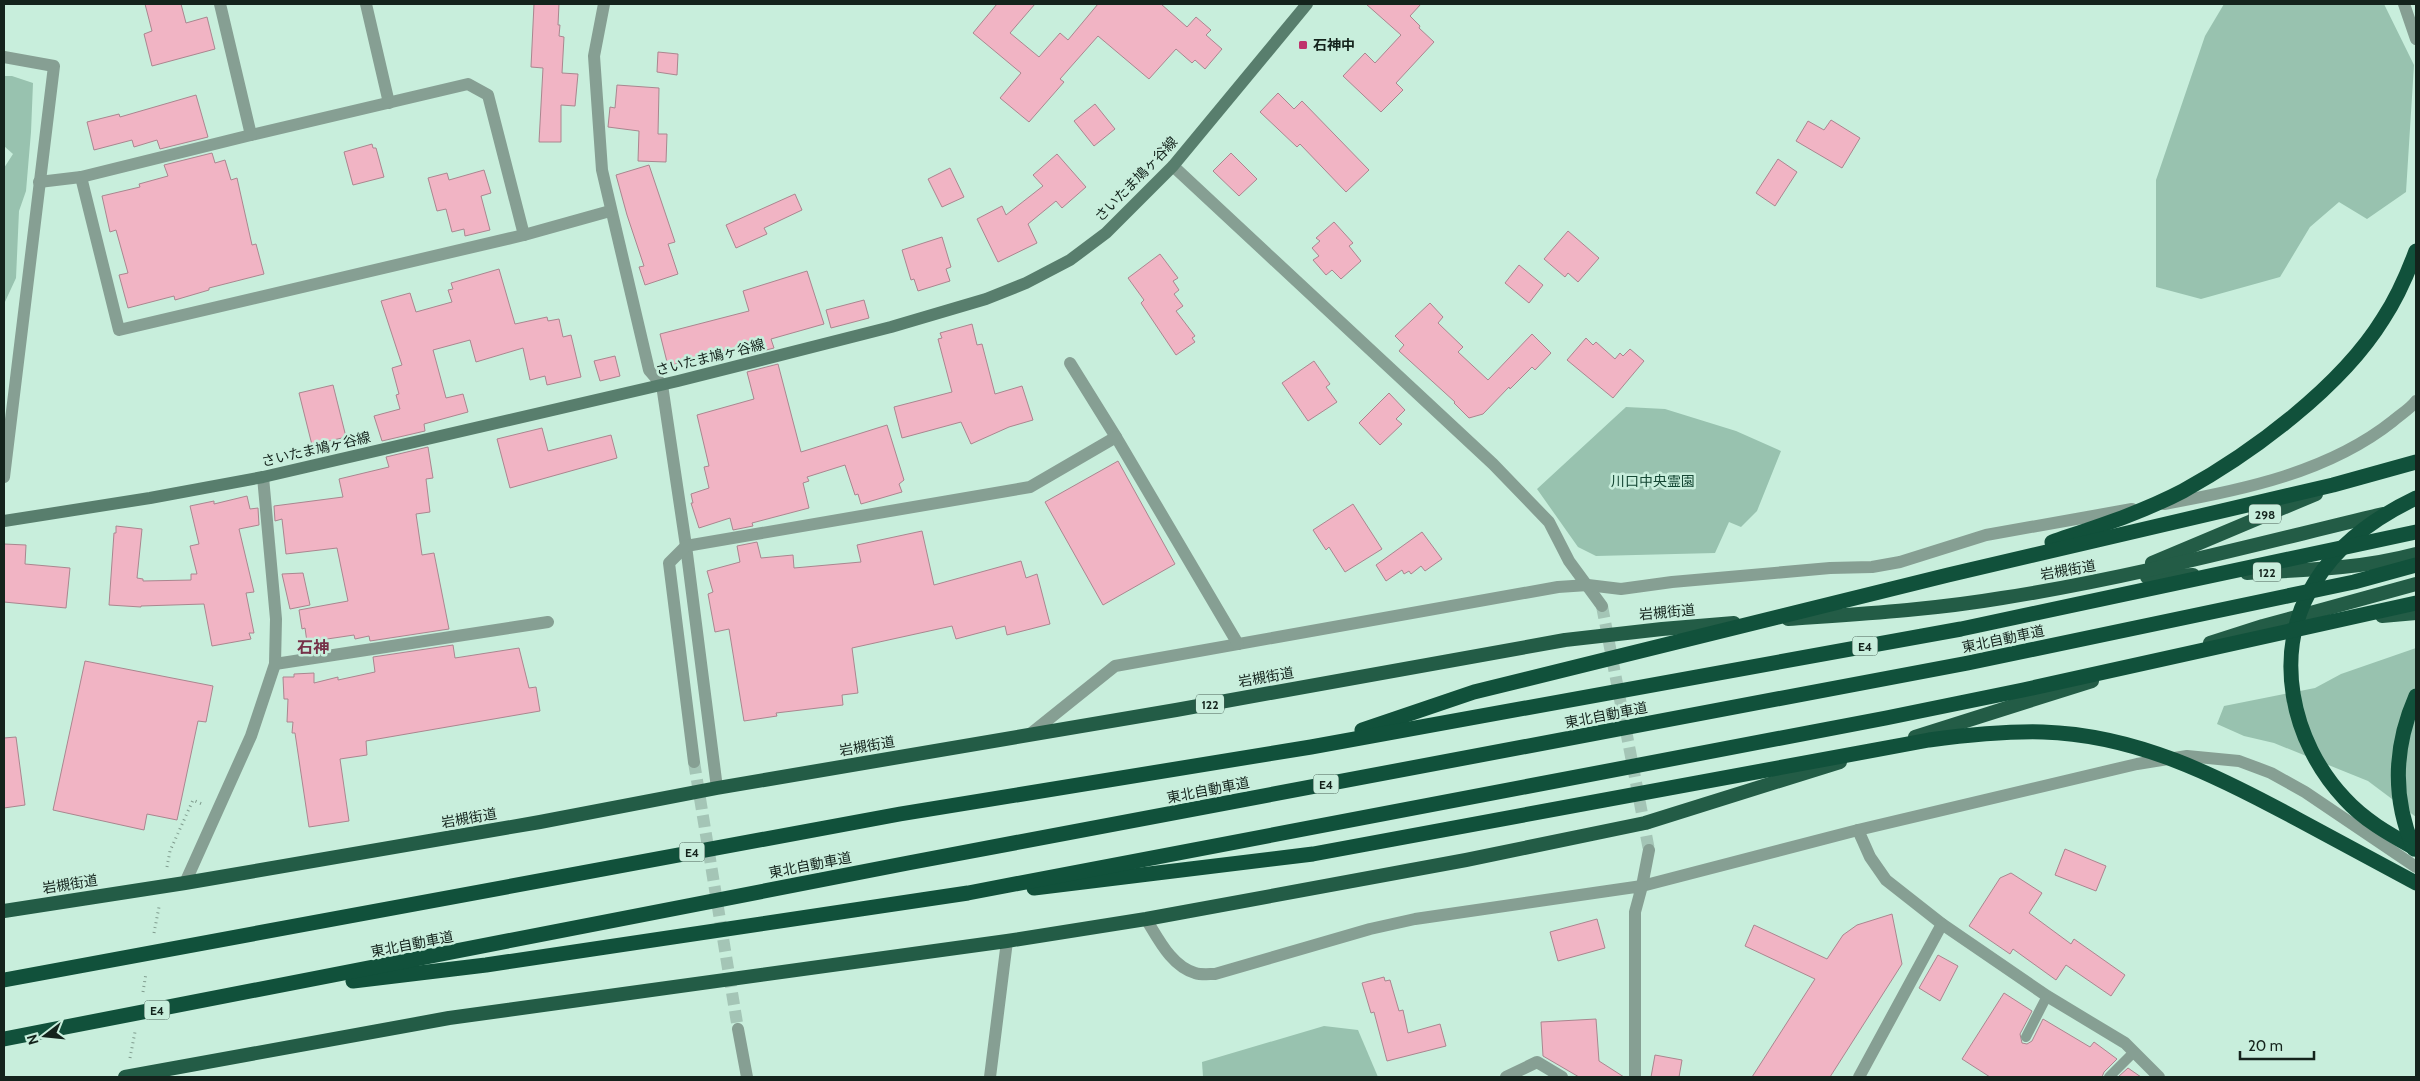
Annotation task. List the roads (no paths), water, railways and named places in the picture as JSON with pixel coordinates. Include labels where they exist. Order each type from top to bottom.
[{"type":"highway","points":[[1948,575],[2014,555],[2150,506],[2182,491],[2254,445],[2313,398],[2365,345],[2383,320],[2403,284],[2416,251]]},
{"type":"highway","name":"298","points":[[2116,578],[2271,512],[2416,456]]},
{"type":"highway","points":[[1311,747],[1474,692],[1948,575],[2333,485],[2416,462]]},
{"type":"highway","points":[[2416,498],[2361,530],[2329,562],[2314,582],[2295,627],[2291,680],[2301,731],[2313,756],[2328,778],[2345,800],[2366,818],[2416,849]]},
{"type":"highway","name":"岩槻街道","points":[[4,911],[185,883],[540,822],[717,788],[1565,640],[1662,629],[1915,610],[2001,599],[2116,578],[2416,506]]},
{"type":"highway","name":"東北自動車道","points":[[4,980],[900,814],[1311,747],[1961,629],[2416,532]]},
{"type":"highway","name":"122","points":[[2116,578],[2344,568],[2388,562],[2416,554]]},
{"type":"highway","name":"東北自動車道","points":[[4,1039],[908,863],[1968,664],[2354,582],[2416,565]]},
{"type":"highway","points":[[125,1077],[449,1018],[1146,919],[1466,860],[1653,820],[2263,626],[2416,584]]},
{"type":"highway","points":[[234,995],[486,965],[968,893],[1896,716],[2416,604]]},
{"type":"highway","points":[[2263,626],[2416,613]]},
{"type":"highway","points":[[2416,696],[2406,719],[2399,748],[2397,781],[2402,813],[2416,855]]},
{"type":"highway","points":[[968,893],[1057,887],[1313,854],[1929,740],[2008,732],[2044,732],[2080,736],[2153,751],[2190,765],[2265,801],[2416,883]]},
{"type":"main road","name":"さいたま鳩ヶ谷線","points":[[4,521],[150,498],[263,477],[662,385],[949,311],[1026,283],[1070,260],[1106,233],[1173,166],[1307,4]]},
{"type":"street","points":[[220,4],[251,135]]},
{"type":"street","points":[[366,4],[389,103]]},
{"type":"street","points":[[604,4],[594,56],[602,170],[610,211],[649,370],[662,385],[686,546],[717,788]]},
{"type":"street","points":[[2404,4],[2416,39]]},
{"type":"street","points":[[4,57],[54,66],[4,477]]},
{"type":"street","points":[[39,182],[81,178],[251,135],[468,84],[488,95],[524,235]]},
{"type":"street","points":[[1173,166],[1493,464],[1549,522],[1569,561],[1602,606]]},
{"type":"street","points":[[81,178],[119,330],[524,235],[610,211]]},
{"type":"street","points":[[1070,363],[1116,437],[1238,644]]},
{"type":"street","points":[[1029,735],[1115,666],[1558,587],[1588,585],[1621,589],[1672,582],[1830,568],[1872,567],[1900,562],[1986,535],[2225,493],[2313,466],[2350,449],[2383,429],[2416,401]]},
{"type":"street","points":[[694,762],[669,563],[686,546],[1030,486],[1116,437]]},
{"type":"street","points":[[185,883],[251,736],[276,664],[276,619],[263,477]]},
{"type":"street","points":[[276,664],[548,622]]},
{"type":"street","points":[[1146,919],[1166,950],[1180,964],[1195,973],[1215,974],[1370,929],[1415,919],[1642,886],[1858,830],[2137,764],[2187,756],[2215,757],[2239,761],[2270,773],[2305,792],[2416,867]]},
{"type":"street","points":[[1858,830],[1870,857],[1886,880],[1942,924],[2047,996],[2125,1042],[2159,1077]]},
{"type":"street","points":[[1635,1077],[1635,912],[1649,850]]},
{"type":"street","points":[[1859,1077],[1942,924]]},
{"type":"street","points":[[990,1077],[1007,940]]},
{"type":"street","points":[[738,1029],[747,1077]]},
{"type":"street","points":[[1506,1077],[1536,1062],[1562,1077]]},
{"type":"lane","points":[[2026,1037],[2047,996]]},
{"type":"lane","points":[[2109,1077],[2134,1052]]},
{"type":"tunnel","points":[[1602,606],[1649,850]]},
{"type":"tunnel","points":[[694,762],[738,1029]]},
{"type":"place","name":"石神中","points":[[1303,45]]},
{"type":"district","name":"石神","points":[[313,647]]},
{"type":"park label","name":"川口中央霊園","points":[[1653,481]]}]
